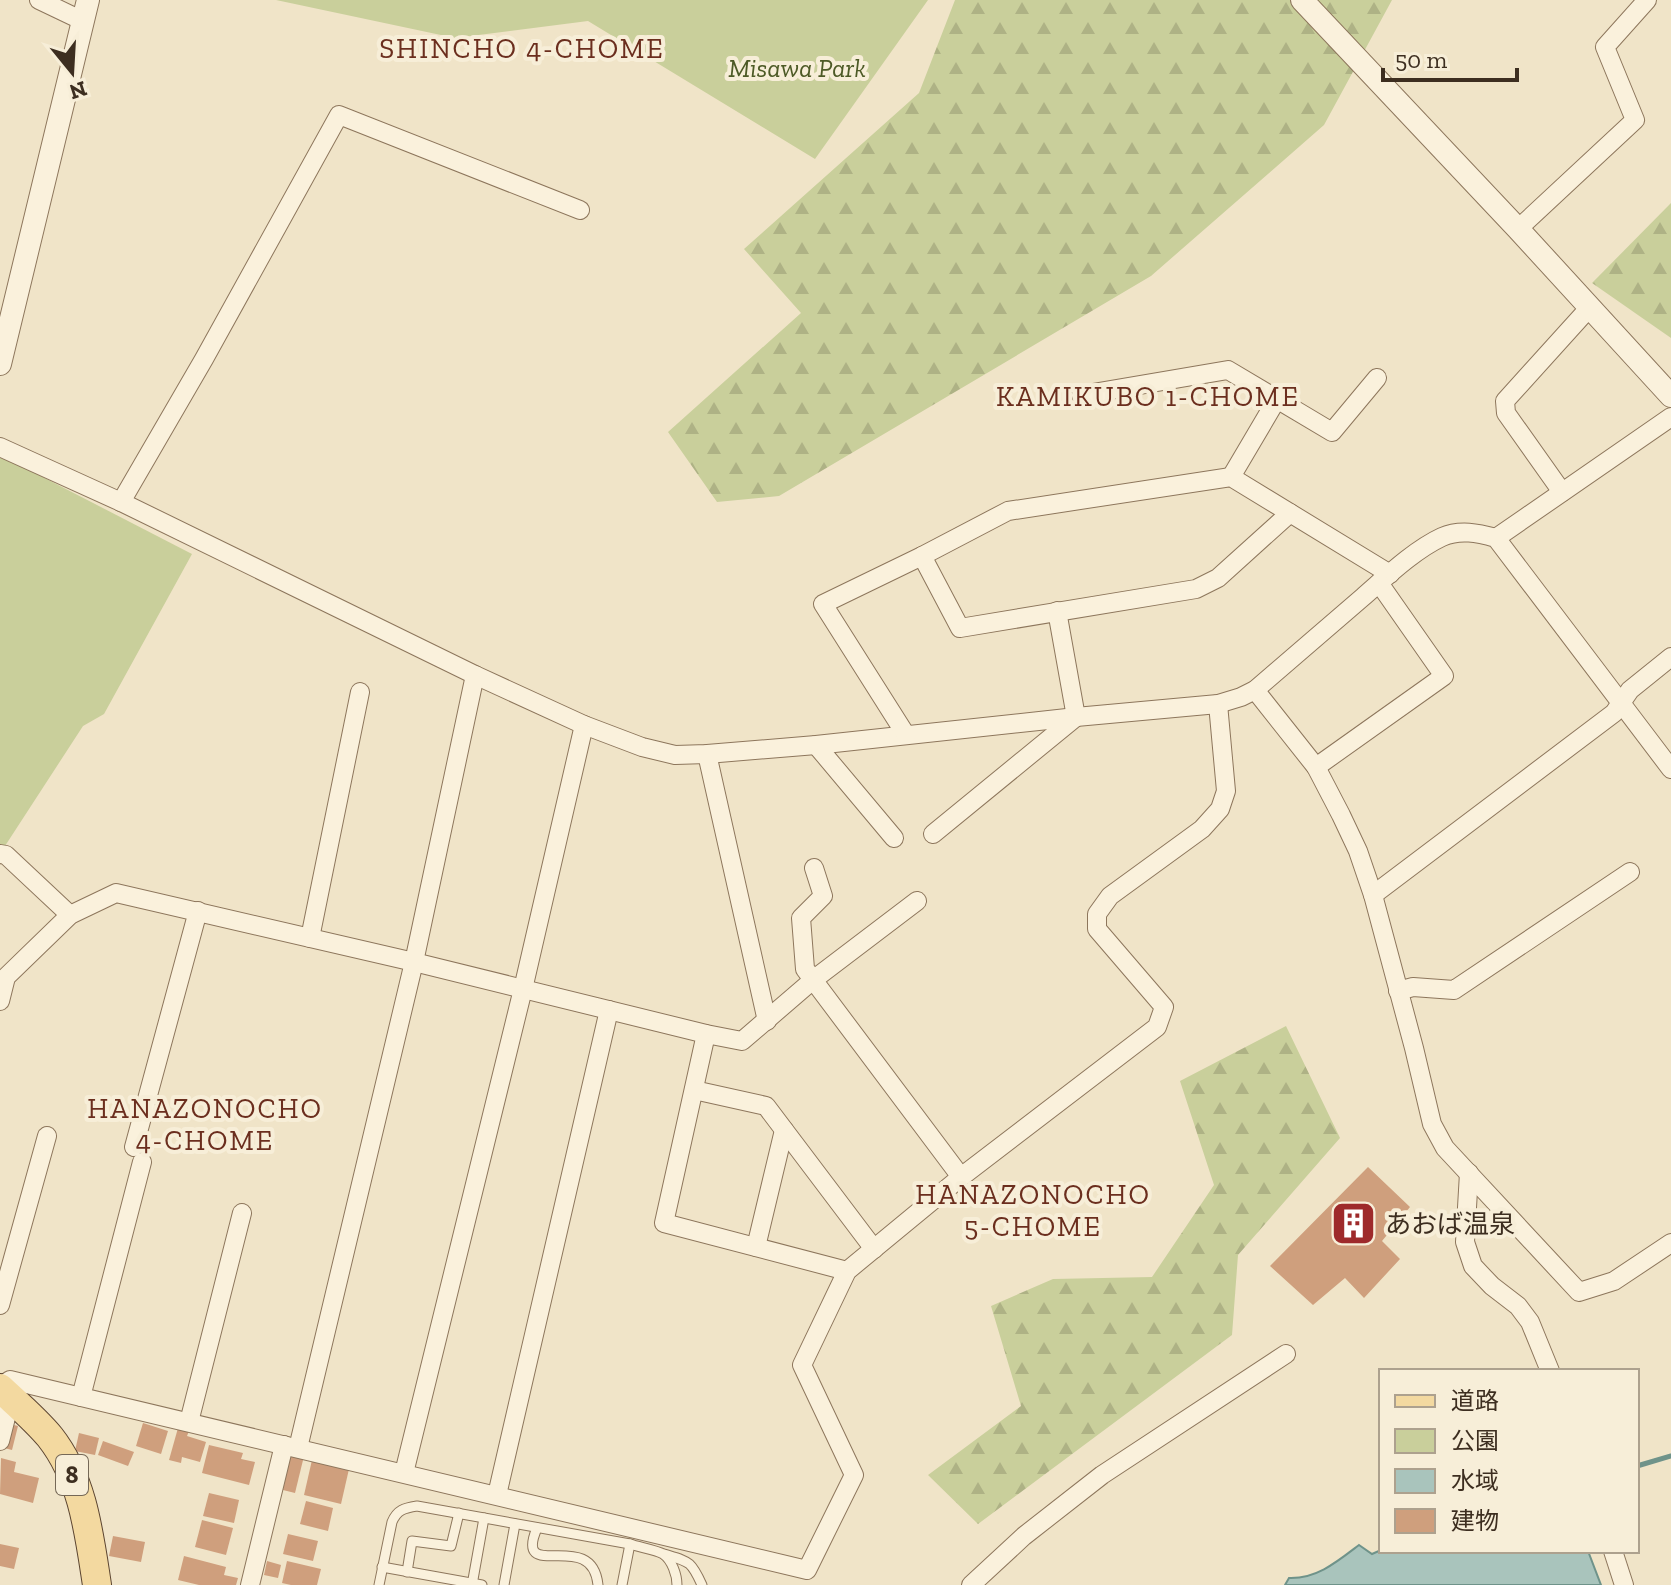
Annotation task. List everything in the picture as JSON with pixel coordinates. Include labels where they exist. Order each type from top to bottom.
[{"type":"main road","name":"8","points":[[4,1391],[51,1438],[71,1473],[87,1522],[97,1585]]},
{"type":"street","points":[[0,364],[86,11],[39,0]]},
{"type":"street","points":[[1302,0],[1671,396]]},
{"type":"street","points":[[1518,229],[1635,120],[1605,47],[1647,0]]},
{"type":"street","points":[[121,502],[339,115],[580,210]]},
{"type":"street","points":[[1562,492],[1506,413],[1505,401],[1590,307]]},
{"type":"street","points":[[1081,395],[1228,370],[1332,432],[1377,378]]},
{"type":"street","points":[[1231,477],[1277,399]]},
{"type":"street","points":[[1496,538],[1671,417]]},
{"type":"street","points":[[0,447],[584,725],[675,755],[816,745],[1218,704],[1255,690],[1385,579],[1442,537],[1458,532],[1476,532],[1496,538],[1671,769]]},
{"type":"street","points":[[906,735],[823,604],[1008,511],[1231,477],[1290,513],[1385,579],[1444,676],[1316,767]]},
{"type":"street","points":[[922,556],[960,628],[1196,589],[1218,578],[1290,513]]},
{"type":"street","points":[[1057,611],[1076,717]]},
{"type":"street","points":[[1373,895],[1614,713],[1630,690],[1671,657]]},
{"type":"street","points":[[250,1585],[291,1447],[414,962],[475,675]]},
{"type":"street","points":[[1255,690],[1316,767],[1358,851],[1373,895],[1432,1124],[1445,1148],[1579,1292],[1614,1281],[1671,1243]]},
{"type":"street","points":[[310,938],[360,692]]},
{"type":"street","points":[[0,1441],[4,1391],[10,1380],[807,1570],[854,1475],[802,1365],[847,1271],[961,1177],[1157,1027],[1164,1007],[1097,929],[1097,914],[1110,896],[1202,829],[1220,809],[1226,791],[1218,704]]},
{"type":"street","points":[[933,834],[1076,717]]},
{"type":"street","points":[[404,1473],[523,989],[584,725]]},
{"type":"street","points":[[816,745],[894,838]]},
{"type":"street","points":[[707,754],[767,1021]]},
{"type":"street","points":[[0,854],[6,855],[70,915]]},
{"type":"street","points":[[814,868],[823,896],[801,918],[805,969],[961,1177]]},
{"type":"street","points":[[1398,991],[1413,987],[1454,990],[1630,872]]},
{"type":"street","points":[[0,1001],[6,977],[70,915],[116,893],[742,1041],[813,980],[917,901]]},
{"type":"street","points":[[81,1397],[198,911]]},
{"type":"street","points":[[497,1495],[609,1010]]},
{"type":"street","points":[[706,1034],[664,1223],[847,1271]]},
{"type":"street","points":[[694,1090],[766,1106],[874,1249]]},
{"type":"street","points":[[756,1247],[784,1130]]},
{"type":"street","points":[[0,1305],[47,1136]]},
{"type":"street","points":[[1469,1173],[1465,1242],[1473,1266],[1518,1306],[1530,1322],[1549,1369]]},
{"type":"street","points":[[189,1422],[242,1213]]},
{"type":"street","points":[[971,1585],[1024,1536],[1102,1475],[1286,1354]]},
{"type":"street","points":[[1614,1553],[1624,1585]]},
{"type":"lane","points":[[379,1585],[396,1513],[417,1506],[630,1544],[694,1566],[702,1585]]},
{"type":"lane","points":[[407,1572],[412,1541],[451,1546],[459,1513]]},
{"type":"lane","points":[[382,1567],[449,1582],[475,1584],[484,1518]]},
{"type":"lane","points":[[504,1585],[515,1524]]},
{"type":"lane","points":[[535,1563],[532,1544],[537,1528]]},
{"type":"lane","points":[[622,1585],[630,1544]]},
{"type":"lane","points":[[663,1554],[672,1566],[677,1585]]},
{"type":"lane","points":[[564,1566],[574,1561],[592,1566],[598,1585]]},
{"type":"green space","name":"Misawa Park","points":[[276,0],[928,0],[815,159],[588,21],[455,38]]},
{"type":"green space","points":[[955,0],[1392,0],[1324,125],[1151,276],[779,496],[717,502],[668,432],[801,313],[744,249],[919,93]]},
{"type":"green space","points":[[1671,203],[1671,338],[1592,283]]},
{"type":"green space","points":[[0,455],[192,554],[104,714],[83,726],[5,846],[0,845]]},
{"type":"green space","points":[[1286,1026],[1340,1138],[1238,1255],[1232,1335],[978,1524],[928,1475],[1021,1406],[991,1306],[1053,1279],[1152,1277],[1214,1185],[1180,1081]]},
{"type":"water","points":[[1359,1545],[1372,1554],[1379,1551],[1589,1553],[1601,1585],[1285,1585],[1289,1578],[1309,1576]]},
{"type":"building","name":"あおば温泉","points":[[1368,1167],[1410,1207],[1382,1241],[1400,1259],[1364,1298],[1345,1278],[1313,1305],[1270,1266]]},
{"type":"building","points":[[143,1423],[168,1431],[161,1454],[136,1446]]},
{"type":"building","points":[[10,1424],[18,1426],[12,1450],[4,1448]]},
{"type":"building","points":[[178,1428],[189,1431],[187,1436],[206,1442],[200,1462],[182,1457],[181,1463],[169,1460]]},
{"type":"building","points":[[79,1433],[99,1438],[95,1455],[75,1451]]},
{"type":"building","points":[[103,1441],[134,1452],[128,1466],[98,1455]]},
{"type":"building","points":[[209,1445],[243,1453],[241,1459],[255,1462],[249,1485],[202,1473]]},
{"type":"building","points":[[291,1453],[304,1456],[295,1493],[283,1490]]},
{"type":"building","points":[[1,1458],[16,1462],[14,1472],[39,1478],[33,1503],[0,1494]]},
{"type":"building","points":[[312,1460],[349,1469],[341,1504],[304,1495]]},
{"type":"building","points":[[209,1493],[239,1500],[234,1523],[203,1516]]},
{"type":"building","points":[[306,1501],[333,1508],[328,1531],[300,1524]]},
{"type":"building","points":[[202,1520],[233,1528],[226,1555],[195,1547]]},
{"type":"building","points":[[288,1534],[318,1541],[313,1561],[283,1554]]},
{"type":"building","points":[[113,1536],[145,1542],[141,1562],[109,1556]]},
{"type":"building","points":[[0,1544],[19,1548],[14,1569],[0,1566]]},
{"type":"building","points":[[184,1556],[226,1567],[224,1575],[238,1578],[236,1585],[199,1585],[178,1580]]},
{"type":"building","points":[[267,1561],[281,1565],[278,1578],[264,1575]]},
{"type":"building","points":[[287,1561],[321,1569],[317,1585],[282,1583]]},
{"type":"waterway","points":[[1639,1465],[1671,1456]]},
{"type":"place","name":"あおば温泉","points":[[1354,1224]]},
{"type":"district","name":"SHINCHO 4-CHOME","points":[[522,48]]},
{"type":"district","name":"KAMIKUBO 1-CHOME","points":[[1148,396]]},
{"type":"district","name":"HANAZONOCHO 4-CHOME","points":[[205,1124]]},
{"type":"district","name":"HANAZONOCHO 5-CHOME","points":[[1033,1210]]}]
